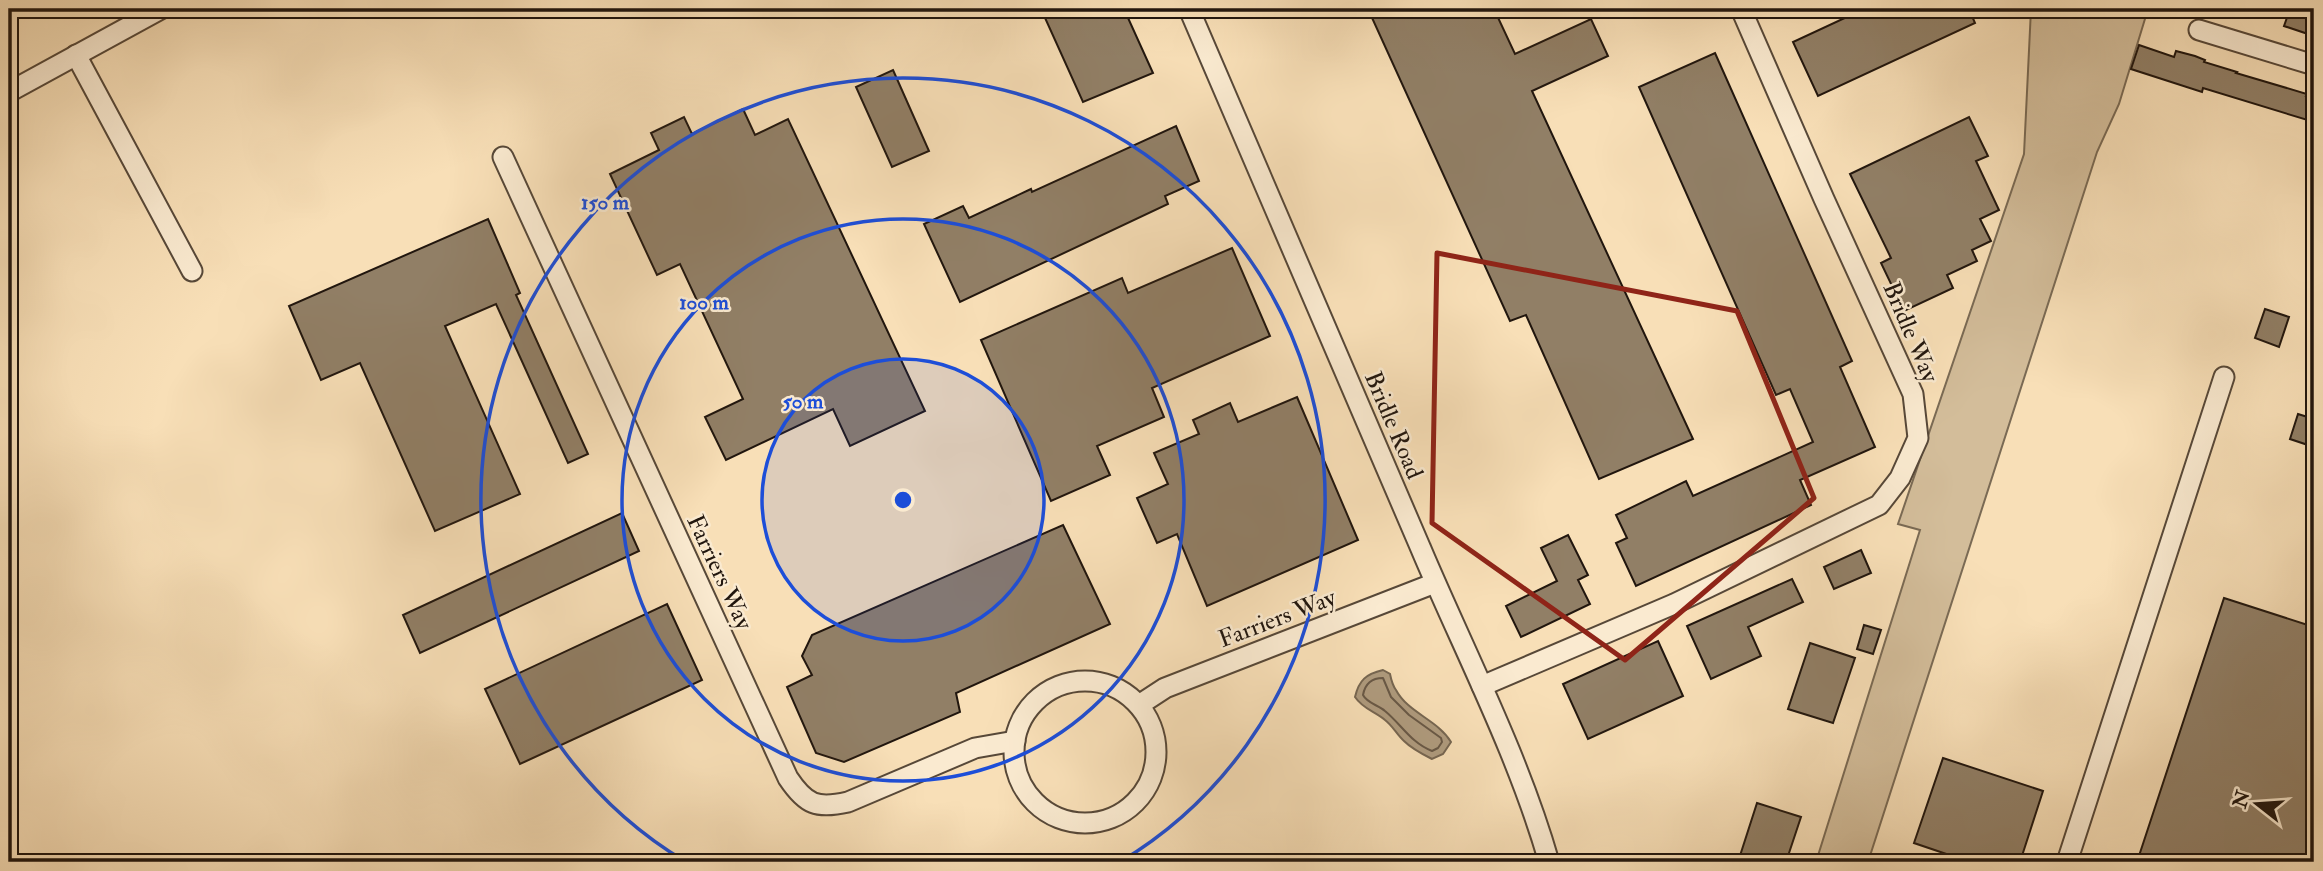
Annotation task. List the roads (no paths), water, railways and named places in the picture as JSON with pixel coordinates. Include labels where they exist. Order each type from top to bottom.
[{"type":"street","points":[[9,92],[161,9]]},
{"type":"street","name":"Bridle Road","points":[[1189,9],[1534,809],[1549,862]]},
{"type":"street","name":"Bridle Way","points":[[1482,686],[1674,604],[1879,505],[1900,478],[1918,438],[1913,394],[1824,200],[1741,9]]},
{"type":"street","points":[[2199,30],[2314,65]]},
{"type":"street","points":[[76,55],[192,271]]},
{"type":"street","name":"Farriers Way","points":[[503,157],[782,766],[801,797],[826,807],[848,802],[975,748],[1015,741]]},
{"type":"street","points":[[2067,862],[2224,377]]},
{"type":"street","name":"Farriers Way","points":[[1139,705],[1165,688],[1435,583]]},
{"type":"street","points":[[1083,680],[1106,683],[1120,689],[1139,705],[1153,727],[1157,746],[1151,781],[1138,801],[1110,819],[1086,824],[1057,818],[1035,803],[1023,788],[1014,762],[1015,741],[1025,713],[1042,695],[1058,686],[1083,680]]},
{"type":"water","points":[[1383,670],[1390,674],[1401,698],[1439,728],[1451,742],[1443,754],[1432,759],[1414,749],[1388,722],[1355,697],[1364,679]]}]
